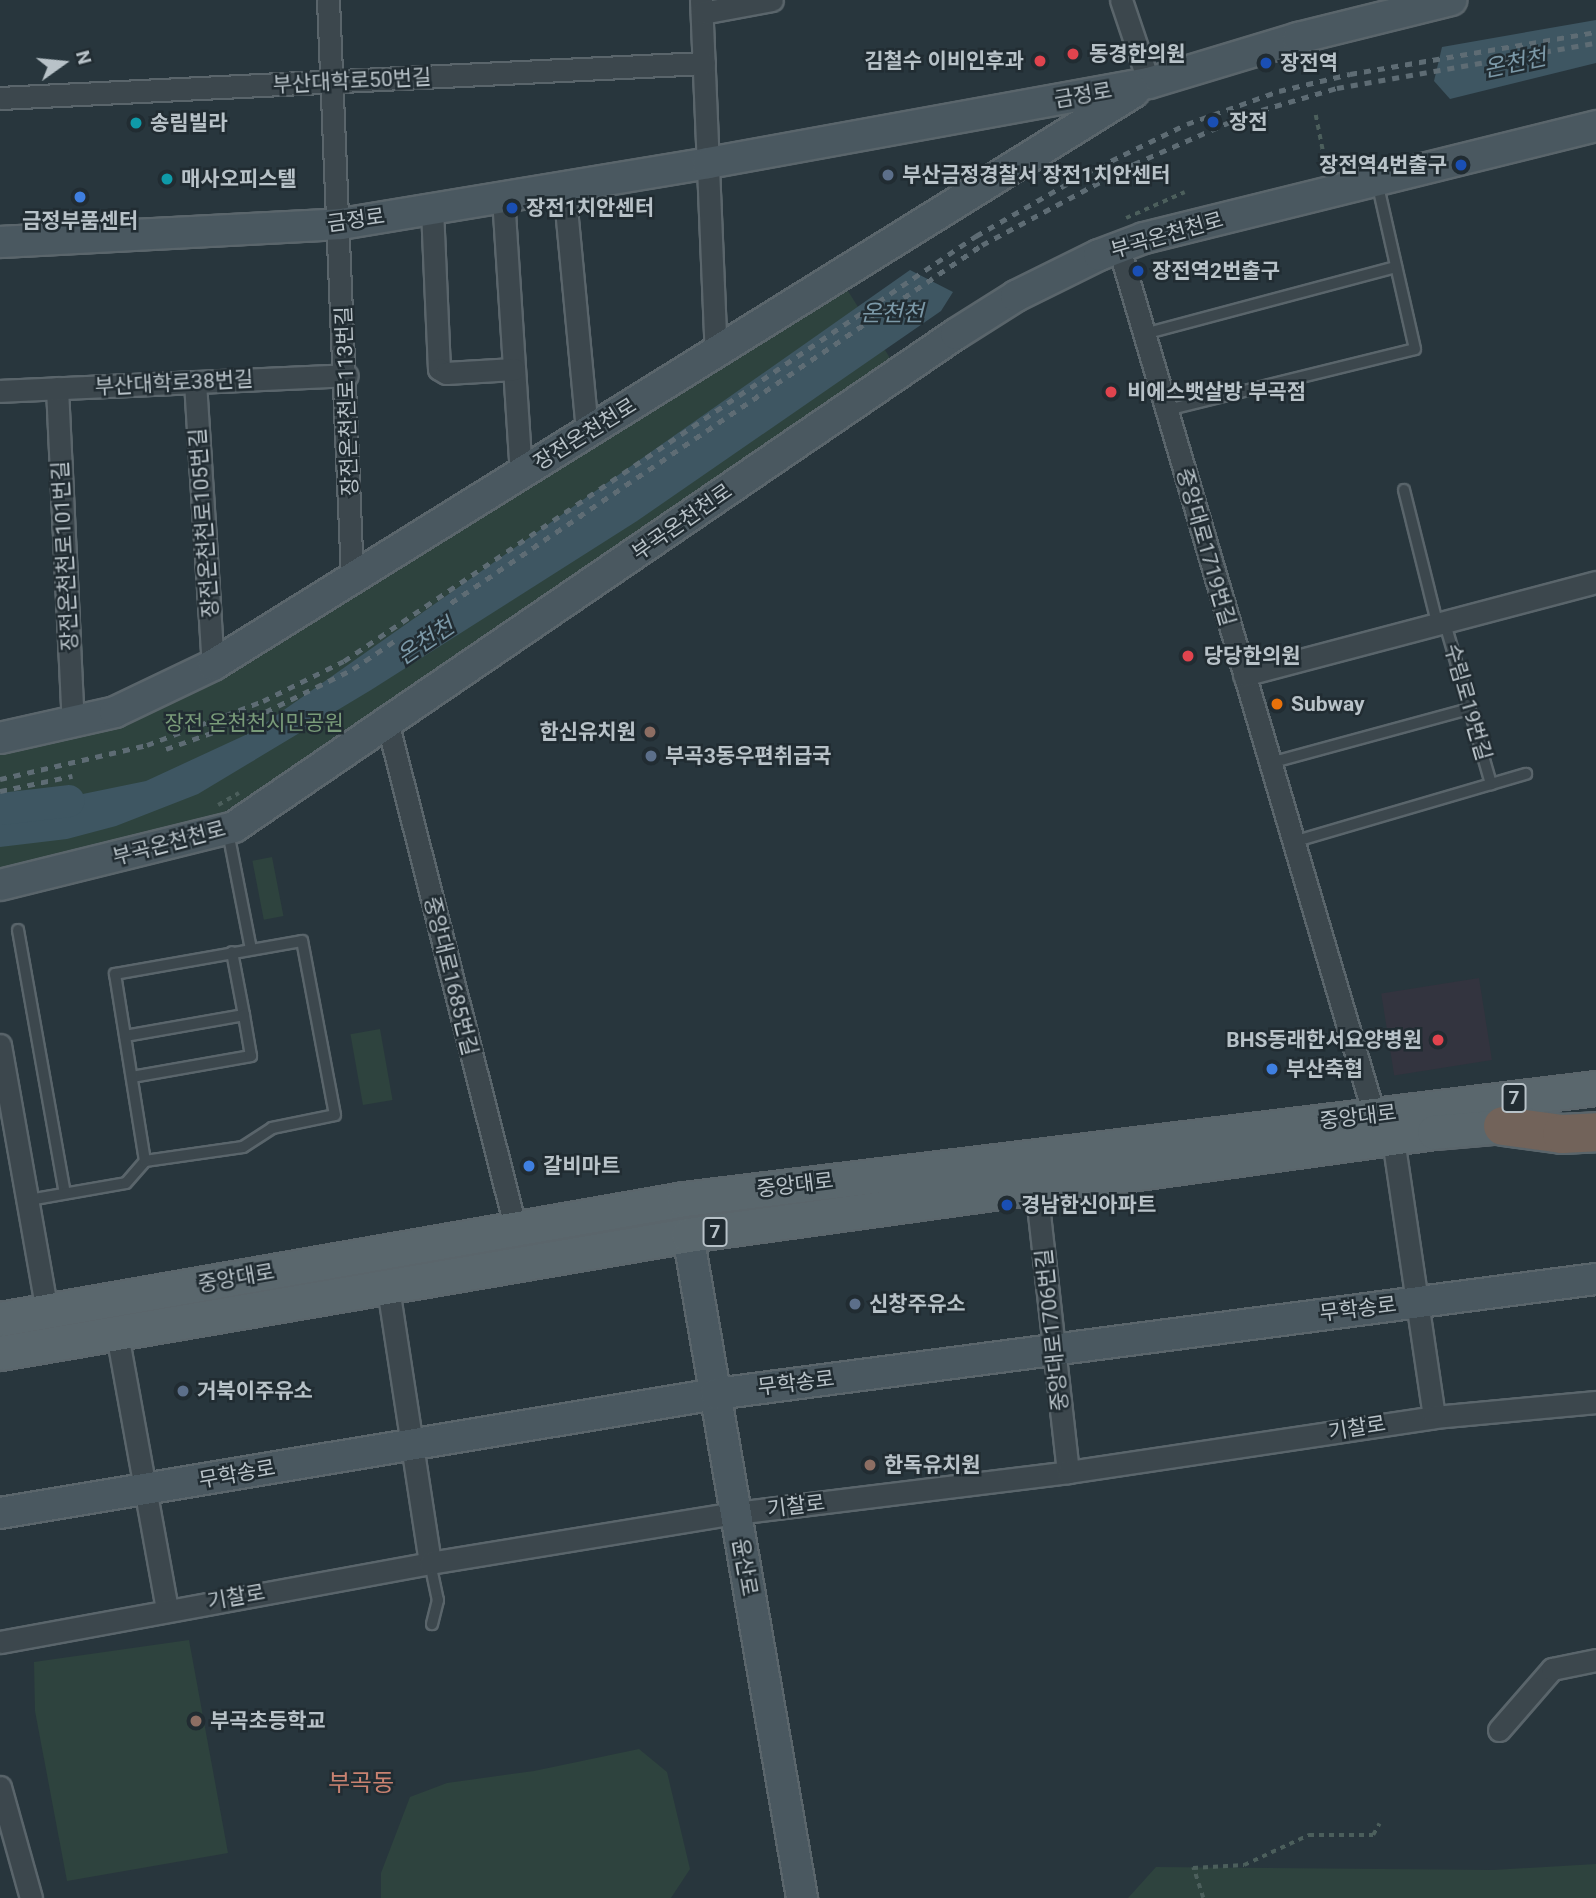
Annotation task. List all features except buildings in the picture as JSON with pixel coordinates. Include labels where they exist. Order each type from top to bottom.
[{"type":"highway","points":[[1503,1126],[1562,1134],[1596,1132]]},
{"type":"main road","name":"중앙대로","points":[[0,1353],[688,1235],[1035,1187],[1596,1088]]},
{"type":"main road","name":"중앙대로","points":[[0,1319],[515,1226],[1029,1154],[1383,1127],[1503,1126],[1596,1116]]},
{"type":"street","name":"장전온천천로113번길","points":[[328,0],[341,224],[352,578]]},
{"type":"street","points":[[716,352],[701,6],[772,0]]},
{"type":"street","points":[[1121,0],[1149,83]]},
{"type":"street","name":"금정로","points":[[0,242],[341,224],[708,163],[1149,83],[1415,4],[1451,0]]},
{"type":"street","name":"부산대학로50번길","points":[[0,98],[704,64]]},
{"type":"street","name":"장전온천천로","points":[[0,738],[73,724],[148,698],[213,665],[1149,83]]},
{"type":"street","name":"부곡온천천로","points":[[0,885],[227,830],[388,725],[956,334],[1016,296],[1119,248],[1596,126]]},
{"type":"street","points":[[564,187],[587,432]]},
{"type":"street","points":[[503,197],[520,474]]},
{"type":"street","points":[[432,209],[439,369],[446,373],[514,369]]},
{"type":"street","name":"중앙대로1719번길","points":[[1119,248],[1293,842],[1383,1127],[1434,1417]]},
{"type":"street","name":"부산대학로38번길","points":[[0,391],[347,375]]},
{"type":"street","name":"장전온천천로105번길","points":[[195,382],[213,665]]},
{"type":"street","name":"장전온천천로101번길","points":[[57,388],[73,724]]},
{"type":"street","name":"수림로19번길","points":[[1244,675],[1596,582]]},
{"type":"street","name":"중앙대로1685번길","points":[[388,725],[515,1226]]},
{"type":"street","points":[[0,1045],[47,1311]]},
{"type":"street","name":"중앙대로1706번길","points":[[1035,1187],[1068,1472]]},
{"type":"street","name":"윤산로","points":[[688,1235],[802,1898]]},
{"type":"street","name":"무학송로","points":[[0,1513],[716,1394],[1596,1279]]},
{"type":"street","points":[[388,1288],[430,1563]]},
{"type":"street","points":[[117,1334],[167,1610]]},
{"type":"street","name":"기찰로","points":[[0,1642],[430,1563],[736,1513],[1068,1472],[1434,1417],[1596,1402]]},
{"type":"street","points":[[1499,1731],[1552,1669],[1596,1660]]},
{"type":"street","points":[[0,1787],[31,1898]]},
{"type":"lane","points":[[1167,410],[1415,349],[1377,182]]},
{"type":"lane","points":[[1144,334],[1396,267]]},
{"type":"lane","points":[[1404,490],[1441,621]]},
{"type":"lane","name":"수림로19번길","points":[[1441,621],[1491,784]]},
{"type":"lane","points":[[1270,763],[1469,709]]},
{"type":"lane","points":[[1293,842],[1527,774]]},
{"type":"lane","points":[[227,830],[251,949]]},
{"type":"lane","points":[[18,930],[65,1193]]},
{"type":"lane","points":[[29,1200],[126,1183],[145,1161],[243,1147],[272,1128],[335,1115],[302,941],[115,974],[145,1161]]},
{"type":"lane","points":[[132,1077],[251,1056],[232,952]]},
{"type":"lane","points":[[125,1036],[244,1015]]},
{"type":"lane","points":[[430,1563],[438,1600],[432,1624]]},
{"type":"path","points":[[1316,115],[1329,179]]},
{"type":"path","points":[[1203,1898],[1193,1868],[1244,1866],[1310,1835],[1373,1835],[1379,1824]]},
{"type":"shaded area","points":[[1479,978],[1492,1060],[1394,1075],[1381,993]]},
{"type":"green space","name":"장전 온천천시민공원","points":[[843,283],[890,358],[893,371],[287,775],[216,817],[0,876],[0,749],[82,735],[155,711]]},
{"type":"green space","points":[[272,857],[283,916],[264,920],[252,861]]},
{"type":"green space","points":[[380,1029],[393,1100],[363,1105],[350,1034]]},
{"type":"green space","points":[[189,1640],[228,1853],[67,1881],[35,1711],[34,1662]]},
{"type":"green space","points":[[639,1749],[667,1772],[690,1869],[671,1898],[381,1898],[381,1873],[410,1797],[447,1783],[534,1771]]},
{"type":"green space","points":[[1596,1864],[1596,1898],[1128,1898],[1156,1867],[1493,1870]]},
{"type":"water","name":"온천천","points":[[1596,20],[1596,63],[1450,99],[1434,81],[1442,47]]},
{"type":"water","name":"온천천","points":[[910,270],[953,292],[941,311],[637,521],[371,690],[198,794],[116,826],[67,839],[0,847],[0,811],[146,781],[254,731]]},
{"type":"waterway","name":"온천천","points":[[0,809],[69,801]]},
{"type":"railway","points":[[0,779],[147,745],[263,701],[344,661],[976,236],[1086,173],[1187,124],[1279,91],[1350,74],[1596,32]]},
{"type":"railway","points":[[451,603],[982,245],[1134,164],[1248,114],[1337,88],[1596,43]]},
{"type":"railway","points":[[166,749],[253,718],[353,669],[399,638]]},
{"type":"railway","points":[[0,791],[72,776]]},
{"type":"place","name":"동경한의원","points":[[1073,54]]},
{"type":"place","name":"김철수 이비인후과","points":[[1040,61]]},
{"type":"place","name":"장전역","points":[[1266,63]]},
{"type":"place","name":"장전","points":[[1213,122]]},
{"type":"place","name":"송림빌라","points":[[136,123]]},
{"type":"place","name":"장전역4번출구","points":[[1461,165]]},
{"type":"place","name":"부산금정경찰서 장전1치안센터","points":[[888,175]]},
{"type":"place","name":"매사오피스텔","points":[[167,179]]},
{"type":"place","name":"금정부품센터","points":[[80,197]]},
{"type":"place","name":"장전1치안센터","points":[[512,208]]},
{"type":"place","name":"장전역2번출구","points":[[1138,271]]},
{"type":"place","name":"비에스뱃살방 부곡점","points":[[1111,392]]},
{"type":"place","name":"당당한의원","points":[[1188,656]]},
{"type":"place","name":"Subway","points":[[1277,704]]},
{"type":"place","name":"한신유치원","points":[[650,732]]},
{"type":"place","name":"부곡3동우편취급국","points":[[651,756]]},
{"type":"place","name":"BHS동래한서요양병원","points":[[1438,1040]]},
{"type":"place","name":"부산축협","points":[[1272,1069]]},
{"type":"place","name":"갈비마트","points":[[529,1166]]},
{"type":"place","name":"경남한신아파트","points":[[1007,1205]]},
{"type":"place","name":"신창주유소","points":[[855,1304]]},
{"type":"place","name":"거북이주유소","points":[[183,1391]]},
{"type":"place","name":"한독유치원","points":[[870,1465]]},
{"type":"place","name":"부곡초등학교","points":[[196,1721]]},
{"type":"district","name":"부곡동","points":[[361,1784]]}]
